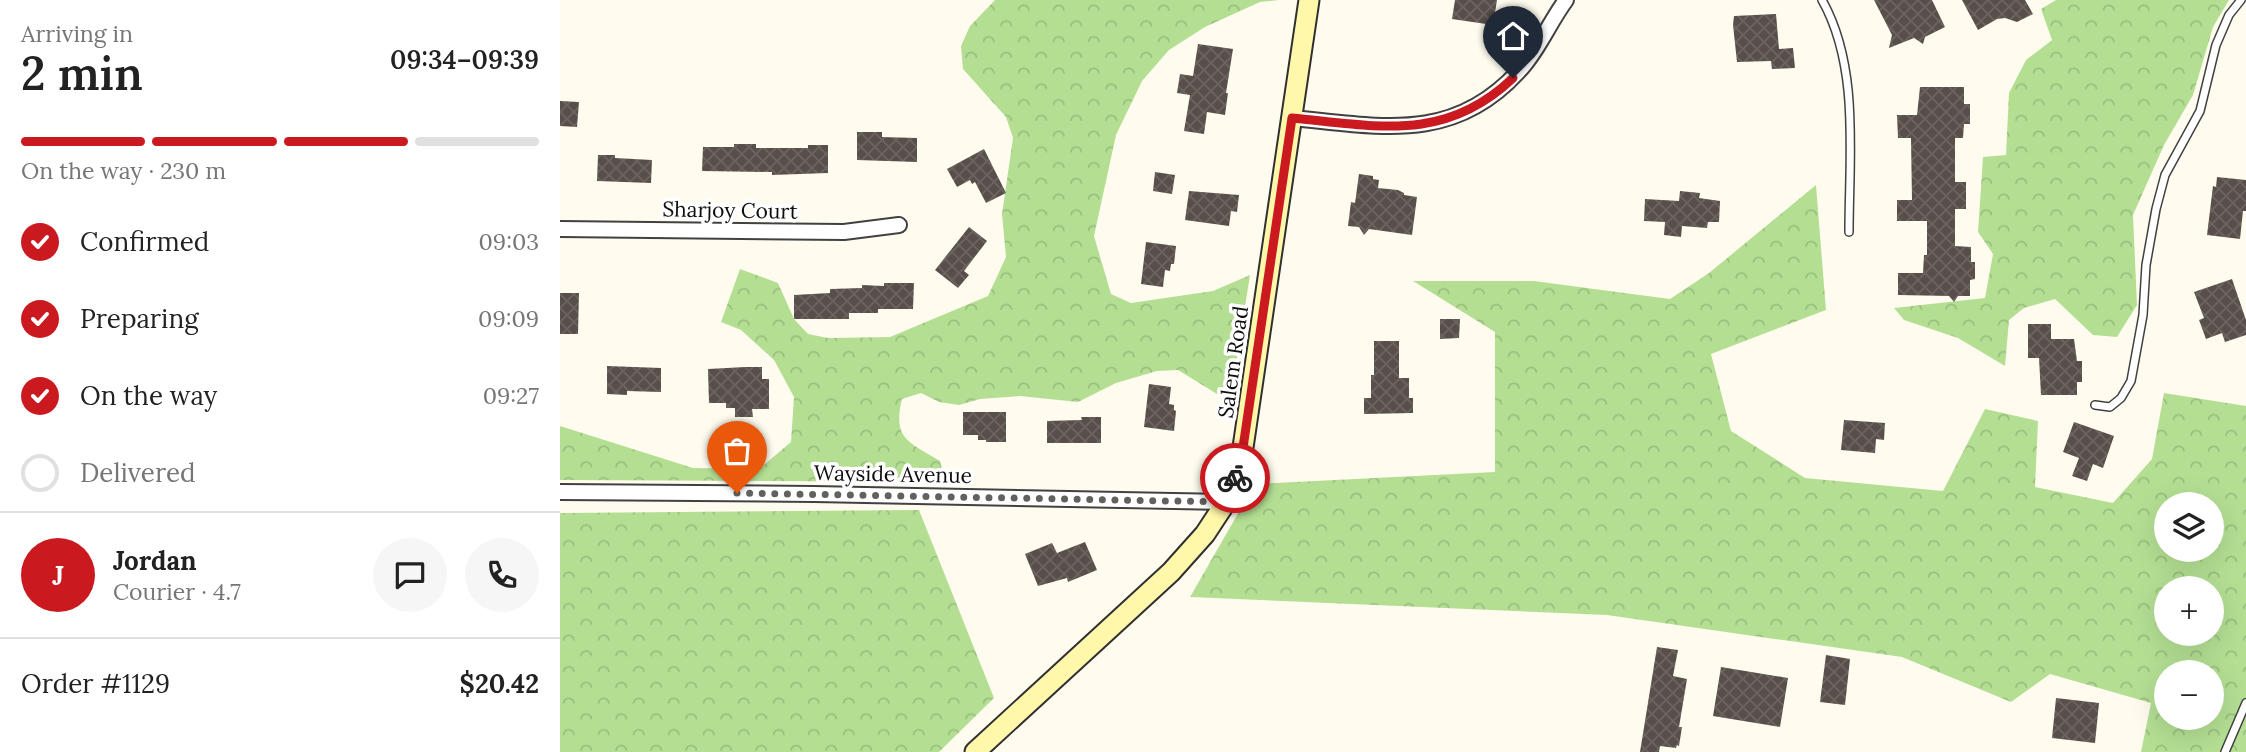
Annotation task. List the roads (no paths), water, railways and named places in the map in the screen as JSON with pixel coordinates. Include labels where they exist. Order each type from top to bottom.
[{"type":"street","name":"Salem Road","points":[[975,752],[1171,572],[1205,534],[1226,502],[1241,461],[1309,0]]},
{"type":"street","points":[[1292,118],[1400,127],[1427,124],[1455,116],[1490,97],[1519,71],[1566,0]]},
{"type":"street","name":"Sharjoy Court","points":[[560,229],[844,232],[899,225]]},
{"type":"street","name":"Wayside Avenue","points":[[560,492],[1226,502]]},
{"type":"lane","points":[[1822,0],[1839,38],[1847,75],[1849,232]]},
{"type":"lane","points":[[2095,405],[2110,407],[2121,398],[2131,381],[2143,316],[2146,265],[2165,175],[2200,111],[2217,45],[2230,15],[2241,0]]},
{"type":"lane","points":[[2225,752],[2246,703]]}]
